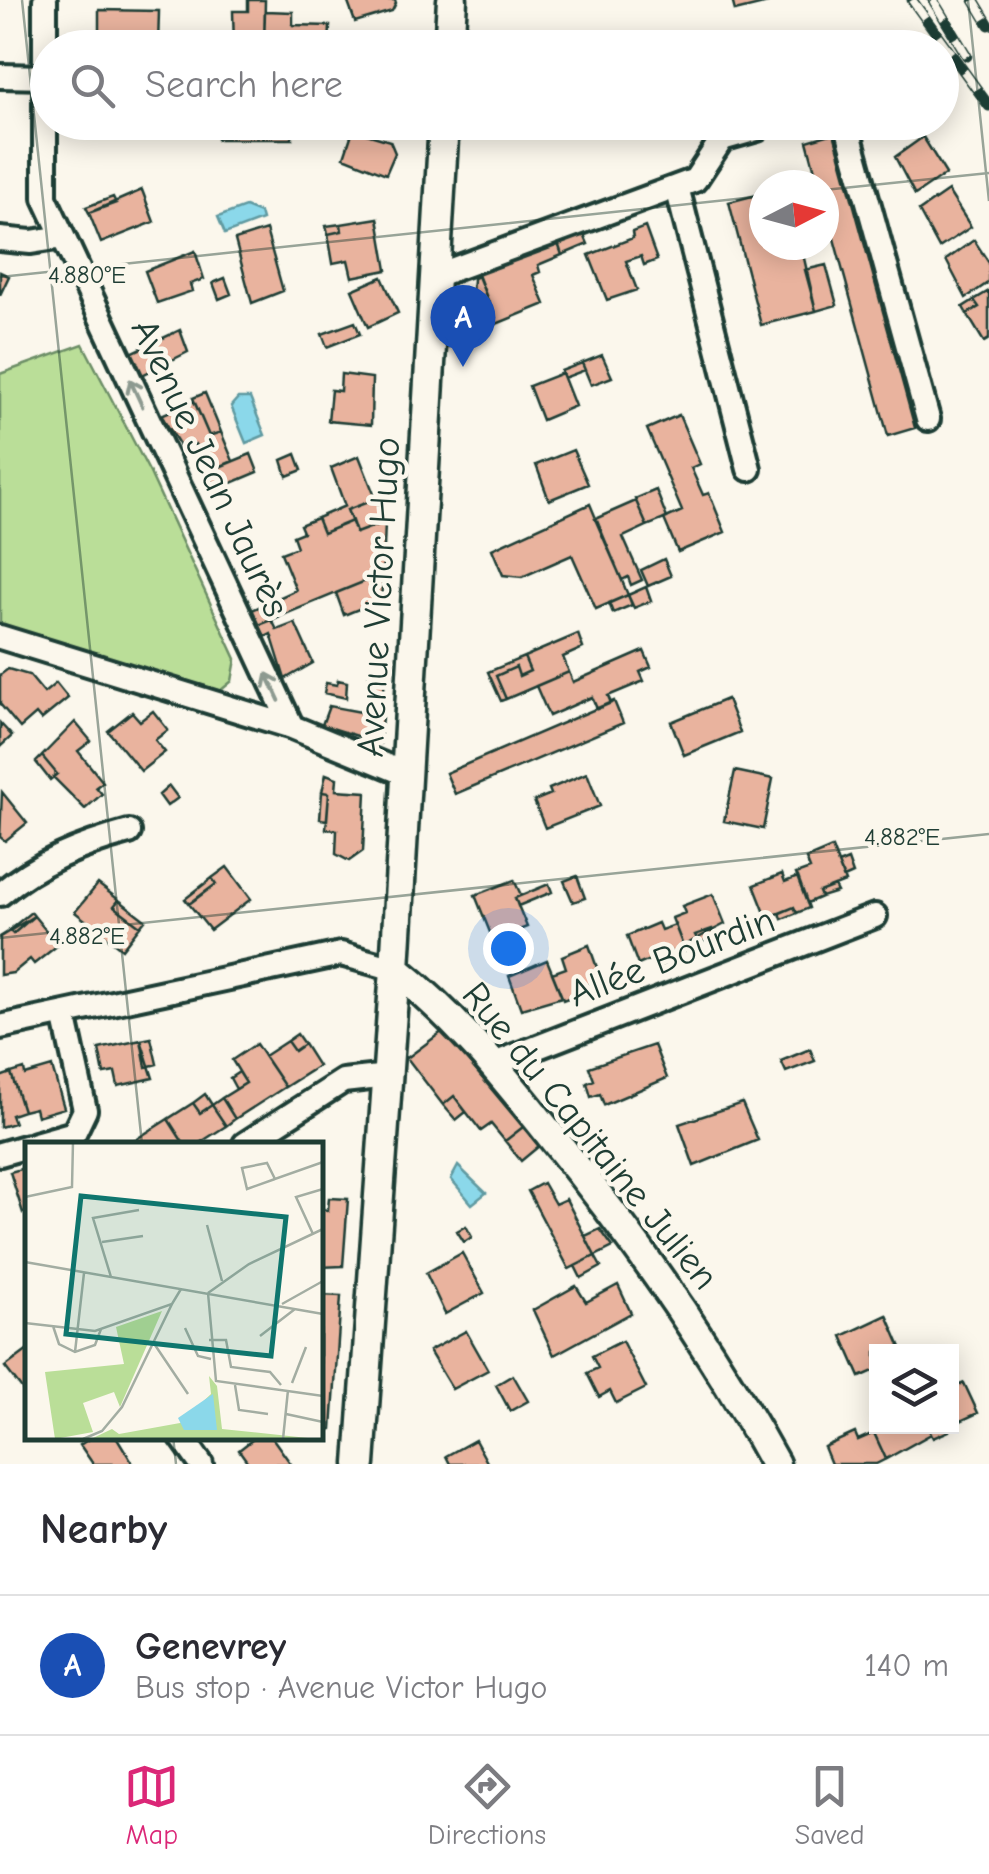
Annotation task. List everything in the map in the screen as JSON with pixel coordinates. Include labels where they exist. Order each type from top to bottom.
[{"type":"street","name":"Avenue Jean Jaurès","points":[[44,0],[45,30]]},
{"type":"street","points":[[450,30],[452,0]]},
{"type":"street","points":[[0,76],[30,77]]},
{"type":"street","name":"Avenue Jean Jaurès","points":[[45,140],[45,198],[292,727]]},
{"type":"street","name":"Avenue Victor Hugo","points":[[360,1464],[395,970],[443,140]]},
{"type":"street","points":[[435,276],[694,180],[721,140]]},
{"type":"street","points":[[851,140],[928,420]]},
{"type":"street","points":[[677,187],[749,470]]},
{"type":"street","points":[[0,239],[31,242],[63,237]]},
{"type":"street","points":[[0,637],[292,727],[406,774]]},
{"type":"street","points":[[0,894],[28,871],[94,841],[129,832]]},
{"type":"street","name":"Allée Bourdin","points":[[494,1064],[875,916]]},
{"type":"street","points":[[0,1027],[341,954],[395,970]]},
{"type":"street","name":"Rue du Capitaine Julien","points":[[395,970],[430,997],[494,1064],[632,1236],[728,1377],[775,1464]]},
{"type":"street","points":[[42,1142],[74,1133],[86,1110],[64,1014]]},
{"type":"street","points":[[249,1142],[343,1081],[388,1076]]},
{"type":"street","points":[[0,1154],[25,1147]]},
{"type":"street","points":[[183,1439],[201,1464]]},
{"type":"green space","points":[[83,344],[150,473],[236,659],[232,681],[220,691],[0,624],[0,374]]},
{"type":"water","points":[[245,207],[260,213],[262,220],[225,234],[218,217]]},
{"type":"water","points":[[238,398],[250,398],[265,435],[246,443],[231,406]]},
{"type":"water","points":[[458,1166],[486,1193],[472,1204],[451,1179]]},
{"type":"building","points":[[248,0],[265,0],[264,30],[234,30],[233,11],[248,11]]},
{"type":"building","points":[[347,0],[396,3],[392,11],[355,22]]},
{"type":"building","points":[[732,0],[780,0],[735,11]]},
{"type":"building","points":[[99,10],[159,11],[158,30],[99,30]]},
{"type":"building","points":[[265,11],[293,12],[293,25],[330,26],[330,30],[264,30]]},
{"type":"building","points":[[350,140],[387,140],[395,153],[386,174],[344,157]]},
{"type":"building","points":[[836,140],[915,428],[888,436],[839,257],[839,170],[815,170],[807,141]]},
{"type":"building","points":[[919,140],[925,140],[946,174],[915,195],[895,157]]},
{"type":"building","points":[[142,190],[154,222],[101,243],[89,213]]},
{"type":"building","points":[[948,191],[971,227],[939,248],[919,211]]},
{"type":"building","points":[[113,197],[116,203],[89,213],[86,207]]},
{"type":"building","points":[[749,197],[749,260],[804,260],[816,311],[761,325],[729,202]]},
{"type":"building","points":[[378,218],[387,270],[352,277],[348,260],[333,263],[328,234],[342,231],[341,224]]},
{"type":"building","points":[[341,224],[342,231],[328,234],[326,226]]},
{"type":"building","points":[[645,227],[657,260],[644,265],[641,256],[626,261],[637,290],[607,300],[589,255],[633,238],[632,232]]},
{"type":"building","points":[[266,230],[283,291],[252,303],[235,240]]},
{"type":"building","points":[[582,230],[588,244],[562,255],[557,240]]},
{"type":"building","points":[[557,240],[562,255],[538,265],[540,272],[533,275],[545,304],[489,327],[484,314],[492,311],[477,272]]},
{"type":"building","points":[[974,240],[989,263],[989,282],[966,298],[946,260]]},
{"type":"building","points":[[195,251],[204,279],[190,284],[192,291],[157,303],[145,271]]},
{"type":"building","points":[[826,265],[837,305],[816,311],[805,270]]},
{"type":"building","points":[[0,272],[9,276],[0,295]]},
{"type":"building","points":[[478,276],[492,311],[482,315],[472,295],[473,278]]},
{"type":"building","points":[[382,277],[398,313],[368,327],[352,290]]},
{"type":"building","points":[[225,278],[231,294],[219,299],[213,283]]},
{"type":"building","points":[[989,291],[989,339],[984,342],[967,314],[979,307],[974,300]]},
{"type":"building","points":[[974,300],[979,307],[967,314],[963,307]]},
{"type":"building","points":[[355,322],[360,334],[327,347],[322,334]]},
{"type":"building","points":[[180,330],[188,352],[142,375],[131,353]]},
{"type":"building","points":[[602,355],[612,377],[591,385],[582,363]]},
{"type":"building","points":[[582,363],[585,370],[564,378],[561,371]]},
{"type":"building","points":[[562,373],[575,406],[542,420],[529,386]]},
{"type":"building","points":[[341,374],[372,378],[371,425],[328,421],[331,390],[340,391]]},
{"type":"building","points":[[205,393],[221,432],[209,436],[193,398]]},
{"type":"building","points":[[194,401],[209,436],[221,432],[233,461],[207,472],[195,444],[182,449],[161,415]]},
{"type":"building","points":[[679,415],[700,464],[691,468],[703,495],[709,493],[725,532],[678,552],[664,519],[682,511],[647,429]]},
{"type":"building","points":[[573,450],[588,484],[549,500],[536,465]]},
{"type":"building","points":[[251,454],[258,472],[215,490],[207,472]]},
{"type":"building","points":[[296,454],[302,470],[287,476],[282,460]]},
{"type":"building","points":[[359,456],[376,499],[347,510],[352,521],[323,533],[317,518],[345,506],[331,468]]},
{"type":"building","points":[[656,490],[667,518],[647,526],[635,499]]},
{"type":"building","points":[[376,499],[385,522],[356,533],[347,510]]},
{"type":"building","points":[[636,501],[647,526],[623,537],[642,580],[631,585],[628,577],[622,580],[595,519]]},
{"type":"building","points":[[590,504],[628,595],[596,609],[572,555],[522,577],[503,575],[492,549]]},
{"type":"building","points":[[317,518],[323,533],[352,521],[356,533],[385,522],[383,574],[259,625],[252,610],[296,590],[281,553],[297,547],[293,536],[303,532],[300,525]]},
{"type":"building","points":[[664,559],[671,576],[648,586],[641,570]]},
{"type":"building","points":[[383,574],[381,600],[344,615],[336,593]]},
{"type":"building","points":[[646,587],[651,601],[634,608],[628,595]]},
{"type":"building","points":[[628,595],[632,605],[613,613],[609,603]]},
{"type":"building","points":[[272,620],[277,630],[295,623],[313,663],[285,679],[271,634],[265,637],[259,625]]},
{"type":"building","points":[[578,634],[583,648],[563,657],[569,672],[506,699],[496,676],[516,667],[519,676],[530,671],[524,657]]},
{"type":"building","points":[[644,651],[651,667],[640,672],[644,681],[608,696],[611,703],[597,709],[592,697],[549,716],[536,686],[569,672],[573,682]]},
{"type":"building","points":[[524,657],[530,671],[519,676],[516,667],[496,676],[506,699],[501,701],[488,672]]},
{"type":"building","points":[[8,669],[29,675],[44,693],[56,683],[68,698],[41,720],[36,714],[20,728],[0,704],[0,675]]},
{"type":"building","points":[[369,675],[385,678],[383,700],[368,697]]},
{"type":"building","points":[[338,680],[347,682],[346,698],[324,693],[326,683],[337,685]]},
{"type":"building","points":[[727,699],[740,732],[684,755],[671,722]]},
{"type":"building","points":[[614,701],[623,723],[455,794],[446,773]]},
{"type":"building","points":[[329,706],[382,716],[380,743],[322,725]]},
{"type":"building","points":[[153,711],[168,730],[155,740],[165,752],[141,771],[108,731],[132,712],[140,721]]},
{"type":"building","points":[[75,722],[91,741],[78,751],[103,782],[96,787],[102,794],[85,809],[53,777],[57,774],[42,756]]},
{"type":"building","points":[[0,723],[12,736],[0,747]]},
{"type":"building","points":[[42,756],[57,774],[50,780],[36,762]]},
{"type":"building","points":[[735,771],[773,779],[763,829],[724,821]]},
{"type":"building","points":[[587,773],[600,806],[545,828],[534,801],[551,794],[549,789]]},
{"type":"building","points":[[326,774],[337,778],[336,790],[366,792],[363,851],[349,861],[336,854],[337,830],[326,829],[329,793],[322,792]]},
{"type":"building","points":[[169,786],[178,798],[167,806],[159,795]]},
{"type":"building","points":[[2,792],[27,823],[5,841],[0,837]]},
{"type":"building","points":[[322,792],[329,793],[327,820],[320,819]]},
{"type":"building","points":[[832,848],[845,882],[819,892],[821,897],[807,903],[796,874],[810,869],[806,859]]},
{"type":"building","points":[[848,860],[853,874],[844,878],[838,864]]},
{"type":"building","points":[[227,867],[251,899],[210,930],[189,904],[216,884],[212,878]]},
{"type":"building","points":[[782,874],[785,882],[798,877],[809,908],[797,913],[794,907],[767,918],[754,885]]},
{"type":"building","points":[[577,876],[585,898],[573,902],[564,881]]},
{"type":"building","points":[[212,878],[216,884],[189,904],[185,899]]},
{"type":"building","points":[[514,880],[521,895],[515,898],[527,927],[493,940],[475,895]]},
{"type":"building","points":[[98,884],[119,900],[114,906],[140,926],[122,949],[75,912]]},
{"type":"building","points":[[549,884],[552,892],[518,906],[515,898]]},
{"type":"building","points":[[834,886],[837,892],[821,897],[819,892]]},
{"type":"building","points":[[713,894],[725,924],[683,946],[672,918],[685,913],[682,906]]},
{"type":"building","points":[[119,900],[145,920],[140,926],[114,906]]},
{"type":"building","points":[[794,907],[797,913],[782,919],[780,913]]},
{"type":"building","points":[[31,912],[34,916],[13,934],[9,930]]},
{"type":"building","points":[[34,916],[58,945],[34,964],[30,959],[13,973],[0,975],[0,937]]},
{"type":"building","points":[[658,923],[661,930],[675,925],[685,951],[672,957],[670,951],[638,965],[627,936]]},
{"type":"building","points":[[712,929],[715,937],[699,943],[695,935]]},
{"type":"building","points":[[589,945],[601,979],[574,990],[576,995],[563,1000],[552,973],[566,968],[562,956]]},
{"type":"building","points":[[670,951],[673,960],[658,966],[654,958]]},
{"type":"building","points":[[547,960],[562,997],[521,1009],[509,976]]},
{"type":"building","points":[[589,984],[591,990],[576,995],[574,990]]},
{"type":"building","points":[[443,1031],[523,1127],[505,1141],[491,1124],[481,1131],[454,1096],[443,1105],[407,1058]]},
{"type":"building","points":[[297,1034],[304,1044],[294,1051],[287,1041]]},
{"type":"building","points":[[151,1038],[157,1064],[146,1067],[141,1040]]},
{"type":"building","points":[[141,1040],[153,1078],[118,1086],[115,1072],[104,1074],[99,1049]]},
{"type":"building","points":[[287,1041],[294,1051],[304,1044],[318,1066],[285,1087],[264,1056]]},
{"type":"building","points":[[256,1044],[285,1087],[235,1119],[222,1098],[246,1083],[232,1060]]},
{"type":"building","points":[[654,1045],[667,1078],[604,1105],[600,1094],[591,1097],[587,1083],[594,1080],[589,1067]]},
{"type":"building","points":[[810,1049],[815,1061],[786,1072],[781,1061]]},
{"type":"building","points":[[52,1067],[64,1108],[37,1116],[35,1108],[23,1111],[11,1073],[24,1069],[25,1075]]},
{"type":"building","points":[[239,1072],[246,1083],[236,1089],[230,1078]]},
{"type":"building","points":[[11,1073],[23,1111],[11,1115],[14,1123],[0,1127],[0,1077]]},
{"type":"building","points":[[205,1094],[212,1105],[200,1113],[193,1103]]},
{"type":"building","points":[[454,1096],[466,1112],[456,1120],[443,1105]]},
{"type":"building","points":[[222,1098],[235,1119],[226,1126],[212,1105]]},
{"type":"building","points":[[193,1103],[200,1113],[212,1105],[226,1126],[201,1142],[183,1142],[168,1119]]},
{"type":"building","points":[[742,1103],[758,1140],[694,1166],[679,1124]]},
{"type":"building","points":[[168,1119],[183,1142],[136,1142]]},
{"type":"building","points":[[523,1127],[539,1146],[521,1161],[505,1141]]},
{"type":"building","points":[[25,1168],[23,1213],[10,1172]]},
{"type":"building","points":[[543,1183],[555,1204],[566,1199],[595,1256],[569,1269],[528,1191]]},
{"type":"building","points":[[329,1198],[348,1199],[343,1266],[322,1267],[322,1209],[328,1210]]},
{"type":"building","points":[[466,1226],[472,1237],[464,1242],[457,1231]]},
{"type":"building","points":[[600,1229],[613,1247],[595,1256],[585,1236]]},
{"type":"building","points":[[462,1253],[484,1293],[445,1314],[426,1273]]},
{"type":"building","points":[[595,1256],[601,1267],[581,1278],[575,1266]]},
{"type":"building","points":[[618,1285],[631,1313],[554,1355],[533,1310],[576,1286],[586,1302]]},
{"type":"building","points":[[322,1295],[341,1296],[332,1429],[322,1432]]},
{"type":"building","points":[[887,1315],[900,1344],[869,1344],[869,1373],[860,1377],[842,1336]]},
{"type":"building","points":[[466,1331],[488,1370],[452,1389],[429,1351]]},
{"type":"building","points":[[622,1341],[646,1388],[616,1403],[610,1391],[599,1397],[587,1373],[598,1368],[592,1356]]},
{"type":"building","points":[[25,1352],[25,1393],[5,1367]]},
{"type":"building","points":[[513,1375],[528,1401],[510,1411],[496,1385]]},
{"type":"building","points":[[964,1383],[978,1413],[959,1422],[959,1385]]},
{"type":"building","points":[[855,1433],[858,1440],[874,1434],[886,1459],[876,1464],[831,1464],[824,1447]]},
{"type":"building","points":[[874,1434],[931,1434],[886,1459]]},
{"type":"building","points":[[89,1439],[118,1439],[133,1464],[93,1464],[80,1445]]},
{"type":"building","points":[[253,1439],[273,1439],[291,1464],[249,1464],[239,1450]]},
{"type":"building","points":[[475,1440],[488,1464],[450,1464],[446,1456]]},
{"type":"railway","points":[[912,0],[934,30]]},
{"type":"railway","points":[[933,0],[951,30]]},
{"type":"railway","points":[[974,0],[989,25]]},
{"type":"railway","points":[[959,43],[967,56]]},
{"type":"railway","points":[[959,65],[989,106]]},
{"type":"place","name":"Genevrey","points":[[463,367]]}]
